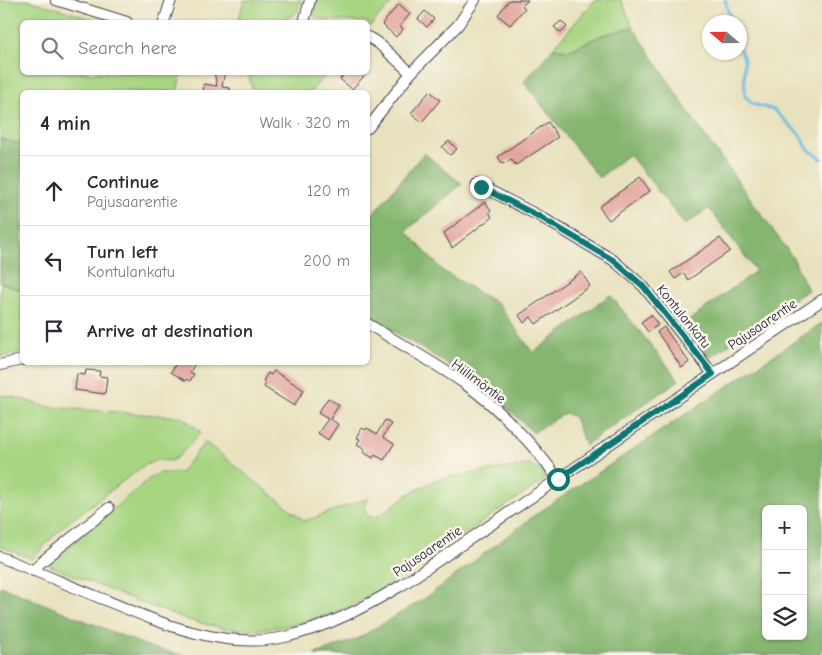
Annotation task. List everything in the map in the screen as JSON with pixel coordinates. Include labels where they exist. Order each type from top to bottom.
[{"type":"street","points":[[56,0],[75,3],[122,20]]},
{"type":"street","points":[[165,20],[171,0]]},
{"type":"street","points":[[305,20],[310,0]]},
{"type":"street","points":[[370,125],[411,73],[446,38],[475,0]]},
{"type":"street","points":[[370,38],[378,43],[411,73]]},
{"type":"street","name":"Kontulankatu","points":[[477,184],[540,217],[613,260],[643,286],[713,374]]},
{"type":"street","name":"Pajusaarentie","points":[[0,557],[143,616],[184,630],[222,638],[253,640],[284,637],[323,626],[363,609],[402,585],[822,300]]},
{"type":"street","name":"Hiilimöntie","points":[[370,325],[465,384],[491,404],[546,462],[558,479]]},
{"type":"street","points":[[0,365],[20,360]]},
{"type":"street","points":[[34,571],[40,563],[110,508]]},
{"type":"green space","points":[[0,0],[28,0],[97,20],[20,20],[20,75],[181,75],[177,90],[20,90],[20,144],[0,139]]},
{"type":"green space","points":[[244,0],[301,0],[297,12],[287,18],[279,20],[239,20]]},
{"type":"green space","points":[[317,0],[395,0],[370,26],[370,20],[324,20],[315,17],[314,10]]},
{"type":"green space","points":[[595,0],[621,0],[633,27],[602,35],[570,50],[553,48]]},
{"type":"green space","points":[[633,27],[695,122],[793,258],[808,290],[709,358],[684,324],[756,271],[709,208],[685,225],[629,154],[599,178],[524,82],[553,48],[570,50],[602,35]]},
{"type":"green space","points":[[249,75],[326,75],[312,90],[252,90]]},
{"type":"green space","points":[[0,139],[20,144],[20,290],[0,282]]},
{"type":"green space","points":[[424,153],[462,184],[406,231],[443,271],[498,304],[533,353],[610,295],[679,380],[585,445],[574,417],[565,413],[533,433],[515,415],[476,383],[370,317],[370,218]]},
{"type":"green space","points":[[2,283],[20,290],[20,352],[0,357],[0,288]]},
{"type":"green space","points":[[822,323],[822,655],[313,655],[357,639],[427,597],[535,515]]},
{"type":"green space","points":[[0,395],[14,397],[47,407],[182,417],[201,432],[179,456],[171,461],[157,460],[143,466],[61,528],[32,559],[0,546]]},
{"type":"green space","points":[[205,442],[305,521],[368,498],[365,513],[370,517],[379,516],[407,495],[437,479],[527,465],[539,468],[545,474],[543,481],[389,584],[353,605],[325,616],[291,625],[257,630],[222,628],[188,620],[51,566],[50,562],[150,478],[159,473],[180,473]]},
{"type":"green space","points":[[0,586],[152,648],[184,655],[0,655]]},
{"type":"building","points":[[509,0],[528,0],[522,6],[525,8],[510,25],[498,15]]},
{"type":"building","points":[[399,4],[410,14],[400,26],[403,29],[396,37],[382,24]]},
{"type":"building","points":[[425,11],[434,19],[427,27],[418,19]]},
{"type":"building","points":[[561,21],[567,27],[561,33],[554,27]]},
{"type":"building","points":[[215,75],[224,75],[222,87],[230,88],[230,90],[203,90],[204,84],[217,86]]},
{"type":"building","points":[[343,75],[365,75],[352,89],[340,79]]},
{"type":"building","points":[[430,91],[440,100],[422,122],[411,113]]},
{"type":"building","points":[[548,122],[558,137],[516,165],[511,159],[503,164],[498,157]]},
{"type":"building","points":[[449,141],[457,149],[450,155],[442,147]]},
{"type":"building","points":[[640,177],[650,191],[609,220],[599,207]]},
{"type":"building","points":[[485,202],[491,210],[489,212],[492,217],[452,248],[444,233]]},
{"type":"building","points":[[720,238],[730,251],[688,280],[684,273],[675,279],[670,272]]},
{"type":"building","points":[[581,272],[590,286],[536,324],[531,317],[524,323],[519,315]]},
{"type":"building","points":[[651,315],[658,325],[648,332],[641,322]]},
{"type":"building","points":[[664,327],[689,362],[682,368],[657,332]]},
{"type":"building","points":[[175,365],[194,365],[190,372],[194,374],[190,381],[187,379],[186,381],[171,372]]},
{"type":"building","points":[[86,370],[100,371],[99,376],[107,377],[105,394],[75,390],[77,374],[85,375]]},
{"type":"building","points":[[274,371],[304,390],[294,406],[264,387],[266,383],[263,381],[268,373],[271,375]]},
{"type":"building","points":[[328,398],[339,405],[330,419],[338,424],[328,440],[318,433],[328,419],[318,413]]},
{"type":"building","points":[[385,420],[391,424],[383,437],[394,444],[384,460],[375,455],[373,458],[363,452],[365,449],[357,444],[360,439],[357,438],[362,428],[365,430],[367,428],[377,434]]},
{"type":"waterway","points":[[725,0],[729,15]]},
{"type":"waterway","points":[[744,60],[745,96],[753,104],[774,110],[800,135],[808,149],[822,159]]},
{"type":"route","points":[[481,187],[540,217],[613,260],[643,286],[713,374],[558,479]]}]
